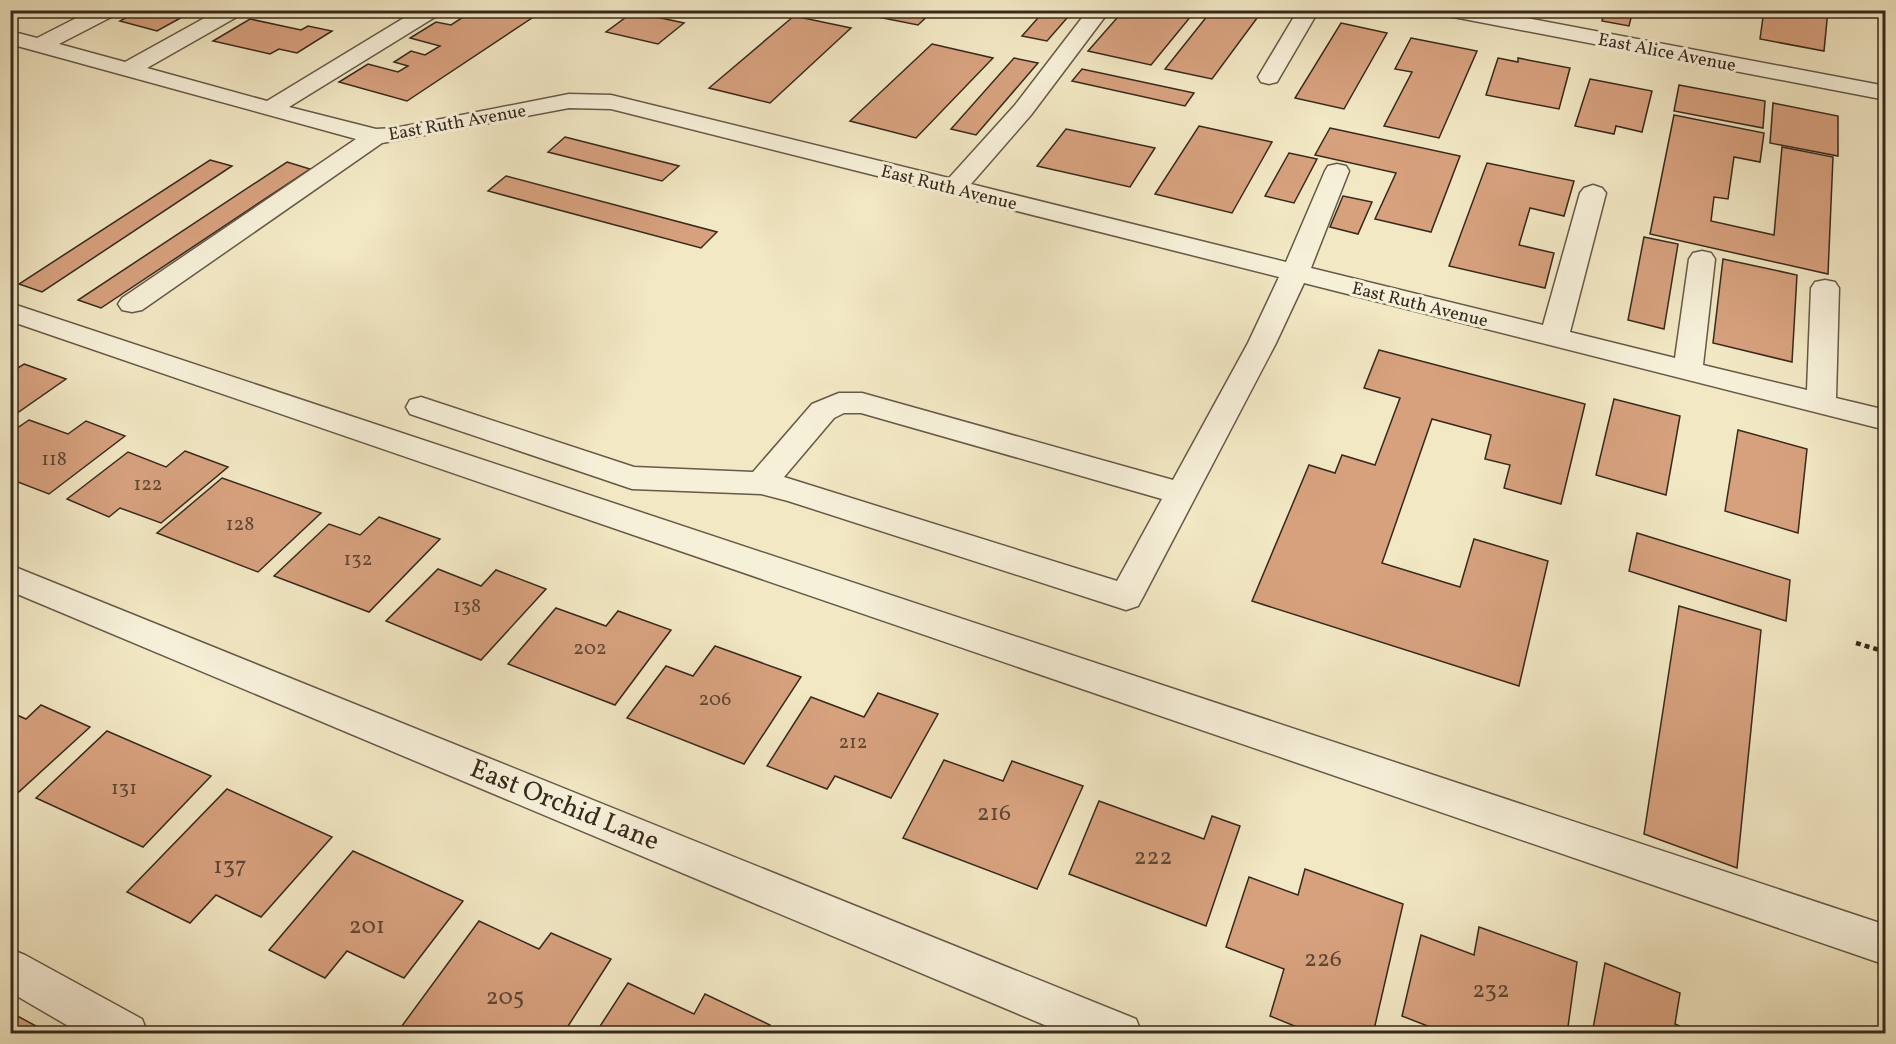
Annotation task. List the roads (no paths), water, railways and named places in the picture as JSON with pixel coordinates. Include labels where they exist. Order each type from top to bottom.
[{"type":"street","points":[[39,45],[110,10]]},
{"type":"street","points":[[127,70],[235,10]]},
{"type":"street","points":[[270,109],[433,10]]},
{"type":"street","points":[[954,188],[1023,110],[1063,55],[1100,10]]},
{"type":"street","points":[[1269,77],[1309,10]]},
{"type":"street","name":"East Alice Avenue","points":[[1448,10],[1886,93]]},
{"type":"street","name":"East Ruth Avenue","points":[[10,37],[376,136],[424,130],[569,101],[611,102],[1886,420]]},
{"type":"street","points":[[132,304],[376,136]]},
{"type":"street","points":[[421,407],[632,478],[761,483],[794,491],[1126,597],[1257,353],[1295,273],[1337,171]]},
{"type":"street","points":[[1554,338],[1593,193]]},
{"type":"street","points":[[1688,371],[1702,260]]},
{"type":"street","points":[[1821,404],[1825,288]]},
{"type":"street","points":[[10,311],[1886,945]]},
{"type":"street","points":[[761,483],[823,411],[839,403],[851,403],[873,407],[1182,494]]},
{"type":"street","name":"East Orchid Lane","points":[[10,577],[1120,1034]]},
{"type":"street","points":[[10,969],[126,1034]]}]
